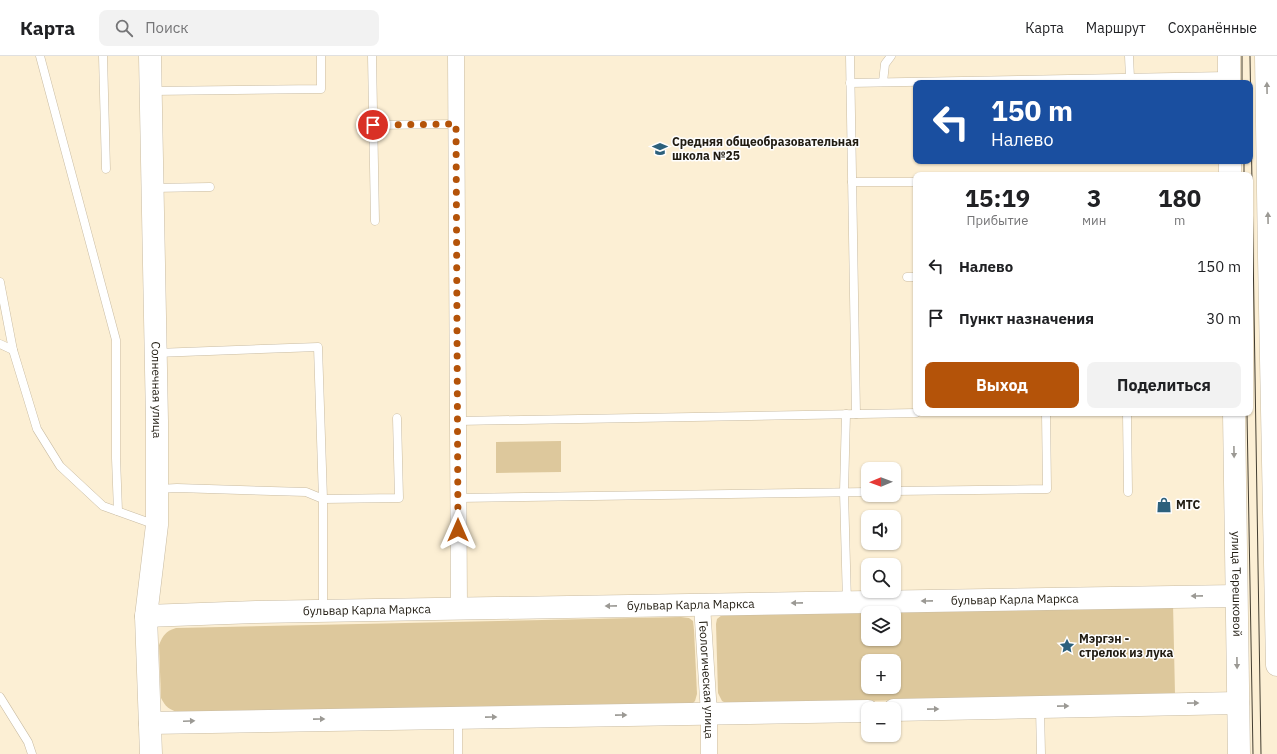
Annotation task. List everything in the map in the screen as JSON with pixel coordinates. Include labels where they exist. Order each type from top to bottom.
[{"type":"street","name":"Солнечная улица","points":[[150,56],[156,353],[157,490],[157,526],[146,616],[151,754]]},
{"type":"street","points":[[456,56],[459,609]]},
{"type":"street","points":[[1266,56],[1265,257],[1273,295],[1277,665]]},
{"type":"street","name":"улица Терешковой","points":[[1234,416],[1239,754]]},
{"type":"street","name":"бульвар Карла Маркса","points":[[146,616],[323,611],[1236,596]]},
{"type":"street","name":"Геологическая улица","points":[[702,605],[709,714],[709,754]]},
{"type":"street","points":[[901,710],[1238,703]]},
{"type":"street","points":[[150,723],[861,710]]},
{"type":"lane","points":[[40,56],[116,340],[116,458],[118,511]]},
{"type":"lane","points":[[103,56],[106,170]]},
{"type":"lane","points":[[150,91],[321,89],[321,56]]},
{"type":"lane","points":[[372,56],[375,221]]},
{"type":"lane","points":[[850,56],[856,414]]},
{"type":"lane","points":[[883,82],[885,64],[891,56]]},
{"type":"lane","points":[[1129,56],[1130,78]]},
{"type":"lane","points":[[1006,80],[1130,78],[1229,72]]},
{"type":"lane","points":[[850,83],[913,82]]},
{"type":"lane","points":[[373,125],[456,124]]},
{"type":"lane","points":[[852,182],[913,182]]},
{"type":"lane","points":[[152,188],[210,187]]},
{"type":"lane","points":[[906,277],[913,277]]},
{"type":"lane","points":[[0,282],[13,350],[37,429],[60,466],[103,506],[157,526]]},
{"type":"lane","points":[[0,344],[13,350]]},
{"type":"lane","points":[[156,353],[318,347],[323,499],[323,611]]},
{"type":"lane","points":[[458,421],[913,413]]},
{"type":"lane","points":[[846,414],[844,492],[847,603]]},
{"type":"lane","points":[[901,491],[1048,489],[1046,416]]},
{"type":"lane","points":[[1127,416],[1128,492]]},
{"type":"lane","points":[[157,490],[177,488],[306,492],[323,499],[399,498],[397,418]]},
{"type":"lane","points":[[458,498],[861,492]]},
{"type":"lane","points":[[0,697],[4,712],[28,742],[32,754]]},
{"type":"lane","points":[[1040,707],[1042,754]]},
{"type":"lane","points":[[458,718],[458,754]]},
{"type":"shaded area","points":[[561,441],[561,472],[496,473],[496,442]]},
{"type":"shaded area","points":[[1173,603],[1175,694],[728,704],[722,701],[718,693],[717,619],[722,615],[861,611],[861,646],[901,646],[901,610]]},
{"type":"shaded area","points":[[689,618],[693,621],[697,694],[695,701],[692,704],[178,712],[168,707],[161,698],[159,645],[165,634],[176,628]]},
{"type":"tram line","points":[[1242,56],[1242,80]]},
{"type":"tram line","points":[[1250,56],[1250,80]]},
{"type":"tram line","points":[[1244,164],[1244,172]]},
{"type":"tram line","points":[[1252,164],[1252,172]]},
{"type":"tram line","points":[[1253,246],[1261,754]]},
{"type":"tram line","points":[[1247,416],[1253,754]]},
{"type":"place","name":"Средняя общеобразовательная школа №25","points":[[660,149]]},
{"type":"place","name":"МТС","points":[[1164,505]]},
{"type":"place","name":"Мэргэн - стрелок из лука","points":[[1067,646]]},
{"type":"route","points":[[373,125],[456,124],[458,530]]}]
